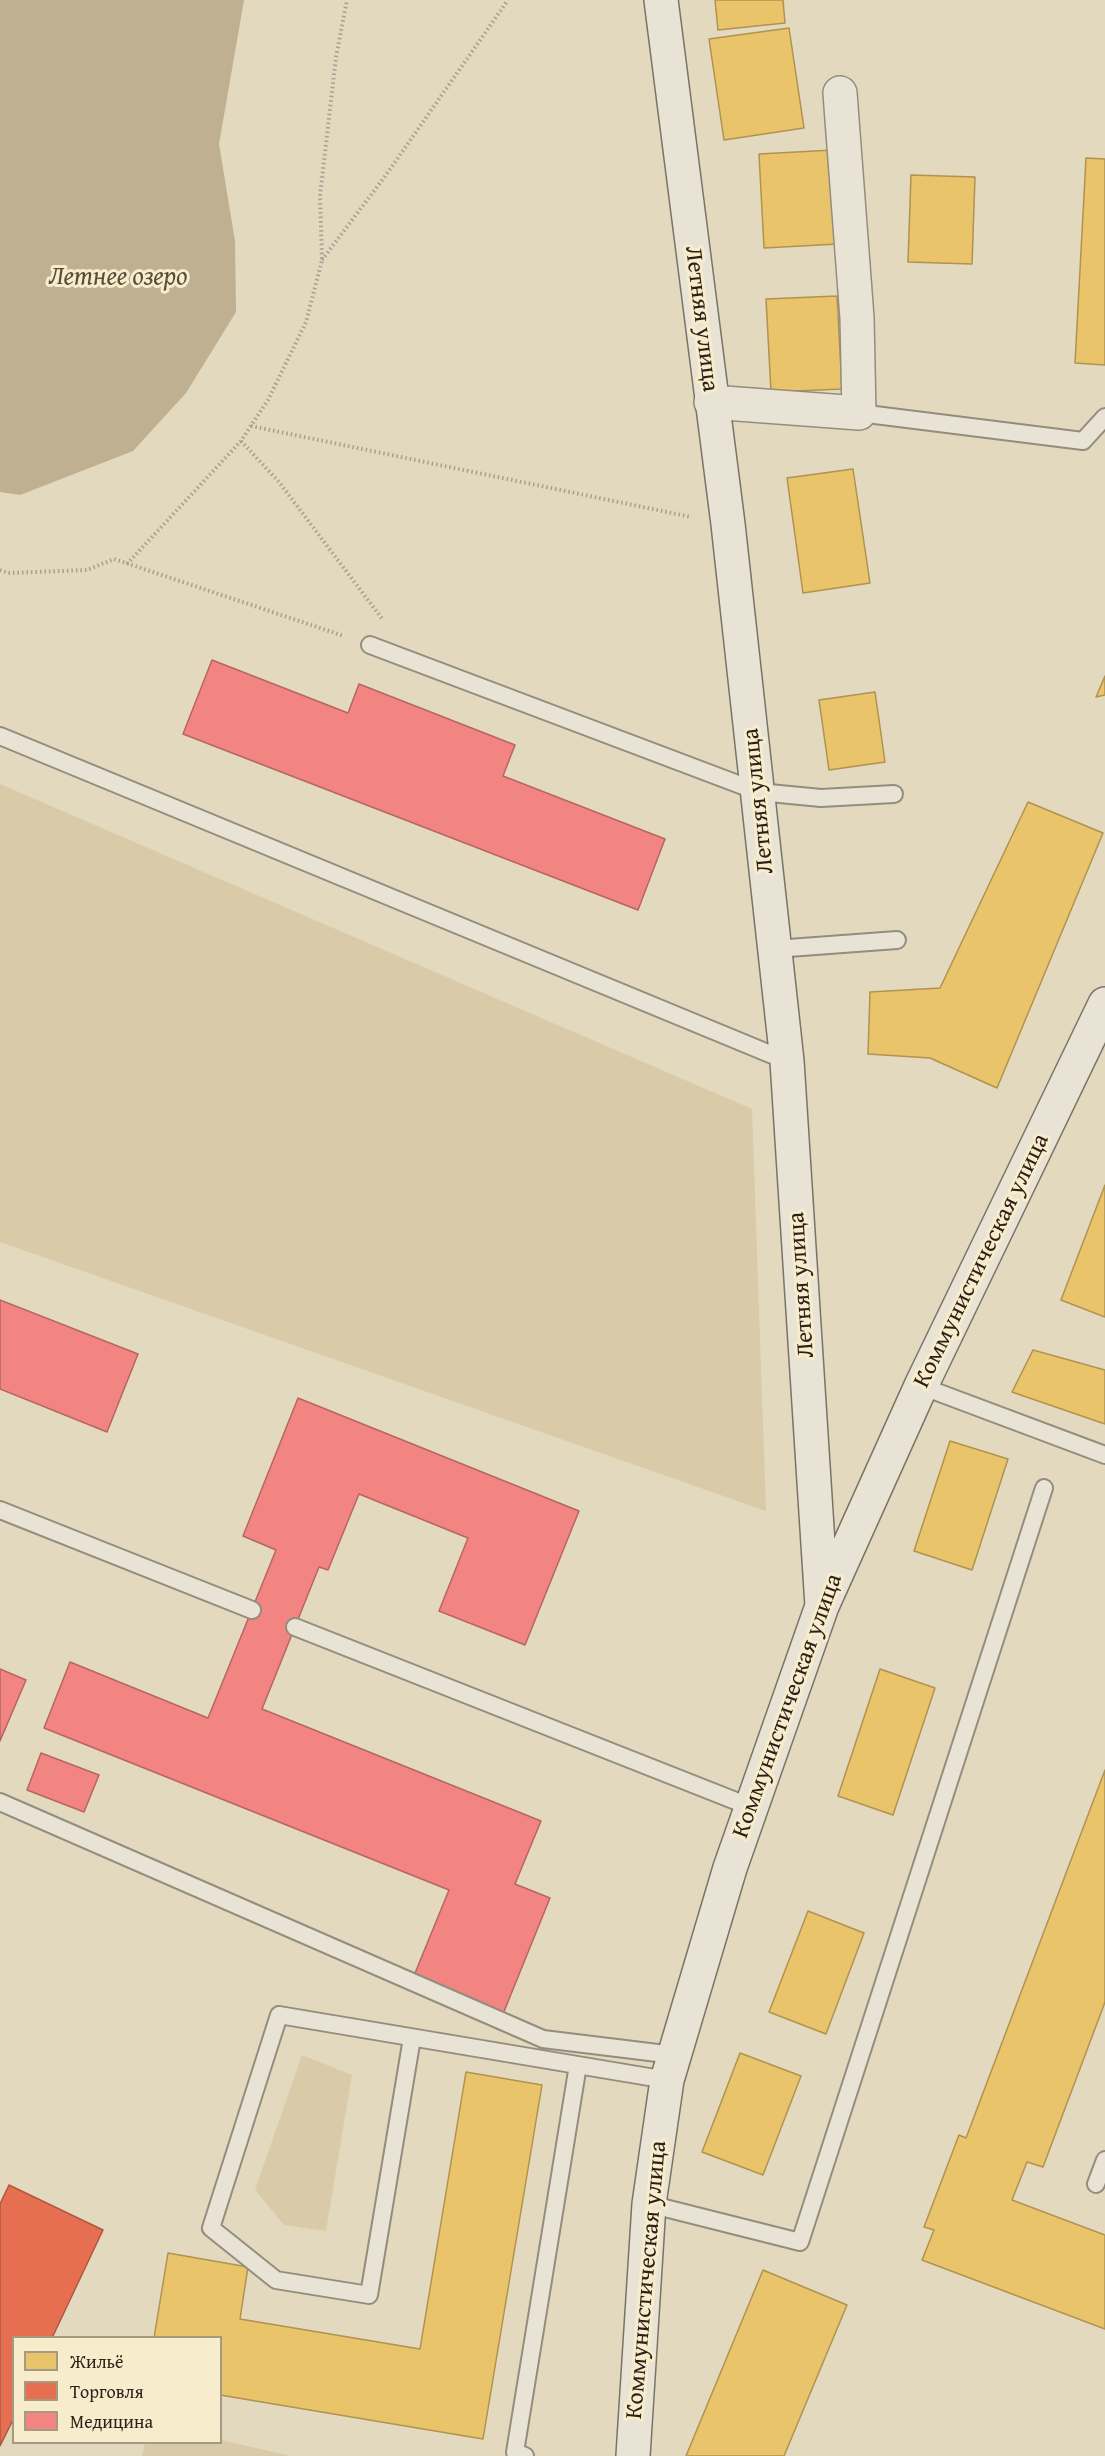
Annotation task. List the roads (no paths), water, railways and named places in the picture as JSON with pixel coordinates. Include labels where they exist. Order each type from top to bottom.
[{"type":"street","name":"Летняя улица","points":[[662,0],[728,524],[788,1061],[822,1606]]},
{"type":"street","points":[[711,402],[859,413],[857,318],[840,93]]},
{"type":"street","name":"Коммунистическая улица","points":[[633,2456],[648,2204],[671,2067],[729,1868],[822,1606],[921,1386],[1105,1004]]},
{"type":"lane","points":[[859,413],[1083,441],[1105,417]]},
{"type":"lane","points":[[370,645],[759,792],[821,798],[894,794]]},
{"type":"lane","points":[[0,736],[788,1061]]},
{"type":"lane","points":[[775,949],[897,940]]},
{"type":"lane","points":[[921,1386],[1105,1455]]},
{"type":"lane","points":[[648,2204],[800,2242],[1044,1488]]},
{"type":"lane","points":[[0,1510],[252,1610]]},
{"type":"lane","points":[[295,1627],[751,1807]]},
{"type":"lane","points":[[0,1802],[543,2039],[671,2067]]},
{"type":"lane","points":[[412,2038],[369,2295],[276,2280],[211,2228],[279,2015],[578,2065],[671,2067]]},
{"type":"lane","points":[[525,2456],[515,2452],[578,2065]]},
{"type":"lane","points":[[1096,2184],[1105,2160]]},
{"type":"water","name":"Летнее озеро","points":[[0,0],[244,0],[219,144],[235,241],[236,312],[186,393],[133,451],[20,495],[0,492]]}]
